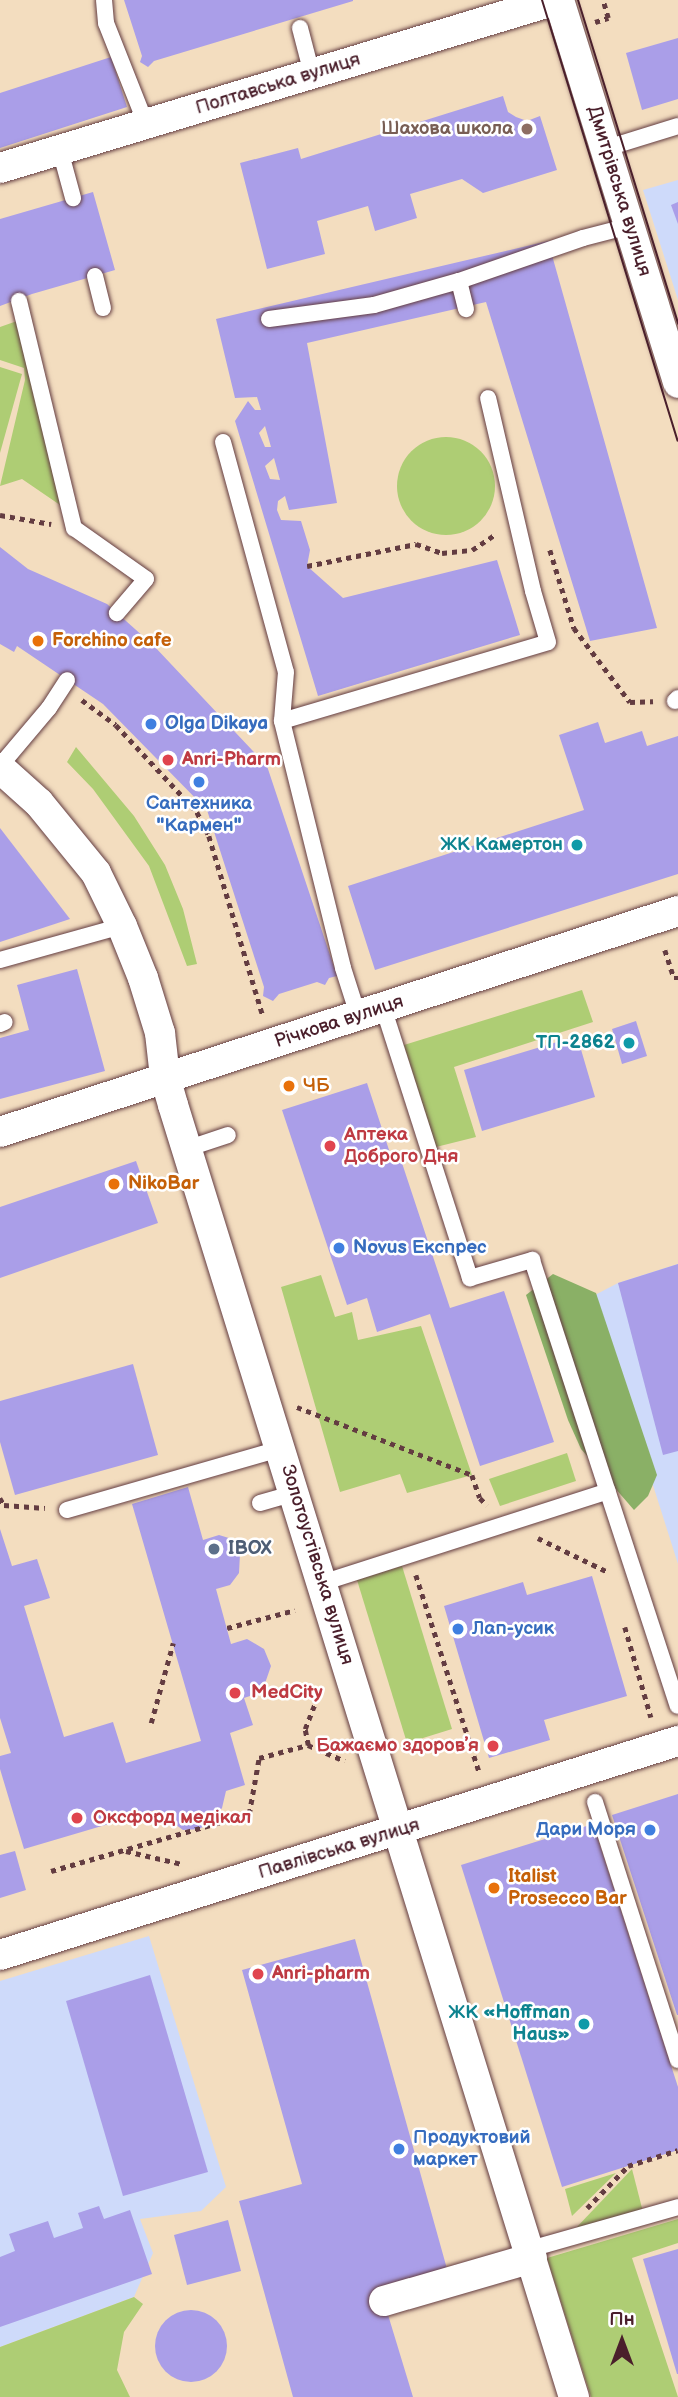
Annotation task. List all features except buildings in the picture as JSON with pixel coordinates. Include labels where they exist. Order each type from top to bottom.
[{"type":"street","name":"Полтавська вулиця","points":[[0,168],[558,0]]},
{"type":"street","name":"Дмитрівська вулиця","points":[[558,0],[607,148],[678,383]]},
{"type":"street","name":"Золотоустівська вулиця","points":[[0,767],[39,803],[96,873],[122,926],[160,1032],[165,1077],[186,1149],[399,1830],[539,2249],[575,2397]]},
{"type":"street","name":"Річкова вулиця","points":[[0,1132],[678,911]]},
{"type":"street","name":"Павлівська вулиця","points":[[0,1955],[678,1741]]},
{"type":"street","points":[[384,2301],[539,2249]]},
{"type":"lane","points":[[104,0],[106,23],[146,124]]},
{"type":"lane","points":[[300,28],[312,74]]},
{"type":"lane","points":[[607,148],[678,126]]},
{"type":"lane","points":[[60,150],[73,198]]},
{"type":"lane","points":[[269,319],[374,305],[459,281],[583,238],[629,226]]},
{"type":"lane","points":[[95,276],[103,307]]},
{"type":"lane","points":[[459,281],[466,309]]},
{"type":"lane","points":[[19,301],[74,528],[146,579],[117,613]]},
{"type":"lane","points":[[282,721],[548,642],[533,591],[488,398]]},
{"type":"lane","points":[[223,442],[286,672],[282,721],[343,968],[371,1011],[470,1278],[532,1260],[678,1706]]},
{"type":"lane","points":[[0,767],[49,708],[67,680]]},
{"type":"lane","points":[[0,960],[122,926]]},
{"type":"lane","points":[[186,1149],[228,1135]]},
{"type":"lane","points":[[67,1510],[280,1449]]},
{"type":"lane","points":[[322,1583],[608,1491]]},
{"type":"lane","points":[[260,1503],[294,1493]]},
{"type":"lane","points":[[596,1802],[678,2060]]},
{"type":"lane","points":[[539,2249],[678,2207]]},
{"type":"path","points":[[603,0],[608,18]]},
{"type":"path","points":[[307,566],[416,544],[442,553],[471,550],[499,532],[512,499]]},
{"type":"path","points":[[0,515],[74,528]]},
{"type":"path","points":[[550,548],[574,628],[630,702],[677,699]]},
{"type":"path","points":[[88,704],[116,725],[197,812],[209,836],[267,1027]]},
{"type":"path","points":[[665,950],[674,978],[678,978]]},
{"type":"path","points":[[0,1498],[4,1505],[67,1510]]},
{"type":"path","points":[[410,1555],[479,1771]]},
{"type":"path","points":[[227,1628],[295,1610]]},
{"type":"path","points":[[151,1723],[173,1643]]},
{"type":"path","points":[[308,1745],[305,1729],[321,1687]]},
{"type":"path","points":[[51,1871],[249,1814],[259,1758],[308,1745],[346,1761]]},
{"type":"path","points":[[122,1850],[186,1865]]},
{"type":"path","points":[[539,2249],[628,2166],[678,2150]]},
{"type":"shaded area","points":[[678,180],[678,300],[643,190]]},
{"type":"shaded area","points":[[678,1264],[678,1564],[593,1296],[618,1283]]},
{"type":"shaded area","points":[[149,1936],[226,2187],[201,2211],[140,2219],[153,2253],[134,2297],[0,2347],[0,1981]]},
{"type":"green space","points":[[17,321],[60,505],[22,479],[0,486],[25,380],[24,368],[0,360],[0,327]]},
{"type":"green space","points":[[0,367],[22,374],[0,453]]},
{"type":"green space","points":[[446,437],[473,445],[487,459],[495,486],[487,513],[473,527],[446,535],[419,527],[405,513],[397,486],[405,459],[419,445]]},
{"type":"green space","points":[[76,747],[134,816],[165,865],[183,909],[197,964],[187,966],[149,866],[93,789],[67,762]]},
{"type":"green space","points":[[582,990],[593,1022],[454,1067],[476,1137],[436,1147],[404,1045]]},
{"type":"green space","points":[[553,1274],[596,1293],[657,1475],[648,1496],[634,1510],[581,1449],[568,1420],[526,1295]]},
{"type":"green space","points":[[321,1275],[335,1317],[352,1312],[358,1340],[421,1326],[472,1475],[407,1493],[400,1474],[340,1492],[281,1287]]},
{"type":"green space","points":[[567,1453],[576,1481],[500,1506],[489,1479]]},
{"type":"green space","points":[[402,1566],[452,1729],[407,1743],[357,1580]]},
{"type":"green space","points":[[632,2169],[643,2212],[575,2229]]},
{"type":"green space","points":[[616,2173],[572,2216],[565,2189]]},
{"type":"green space","points":[[678,2219],[678,2243],[632,2258],[678,2397],[591,2397],[547,2258]]},
{"type":"green space","points":[[134,2297],[143,2304],[124,2332],[117,2370],[130,2397],[0,2397],[0,2347]]},
{"type":"tram line","points":[[542,0],[678,441]]},
{"type":"tram line","points":[[578,0],[678,324]]},
{"type":"place","name":"Шахова школа","points":[[527,129]]},
{"type":"place","name":"Forchino cafe","points":[[38,641]]},
{"type":"place","name":"Olga Dikaya","points":[[151,724]]},
{"type":"place","name":"Anri-Pharm","points":[[168,760]]},
{"type":"place","name":"Сантехника \"Кармен\"","points":[[199,782]]},
{"type":"place","name":"ЖК Камертон","points":[[577,845]]},
{"type":"place","name":"ТП-2862","points":[[629,1043]]},
{"type":"place","name":"ЧБ","points":[[289,1086]]},
{"type":"place","name":"Аптека Доброго Дня","points":[[330,1146]]},
{"type":"place","name":"NikoBar","points":[[114,1184]]},
{"type":"place","name":"Novus Експрес","points":[[339,1248]]},
{"type":"place","name":"IBOX","points":[[214,1549]]},
{"type":"place","name":"Лап-усик","points":[[458,1629]]},
{"type":"place","name":"MedCity","points":[[235,1693]]},
{"type":"place","name":"Бажаємо здоровʼя","points":[[493,1746]]},
{"type":"place","name":"Оксфорд медікал","points":[[77,1818]]},
{"type":"place","name":"Дари Моря","points":[[650,1830]]},
{"type":"place","name":"Italist Prosecco Bar","points":[[494,1888]]},
{"type":"place","name":"Anri-pharm","points":[[258,1974]]},
{"type":"place","name":"ЖК «Hoffman Haus»","points":[[584,2024]]},
{"type":"place","name":"Продуктовий маркет","points":[[399,2149]]}]
